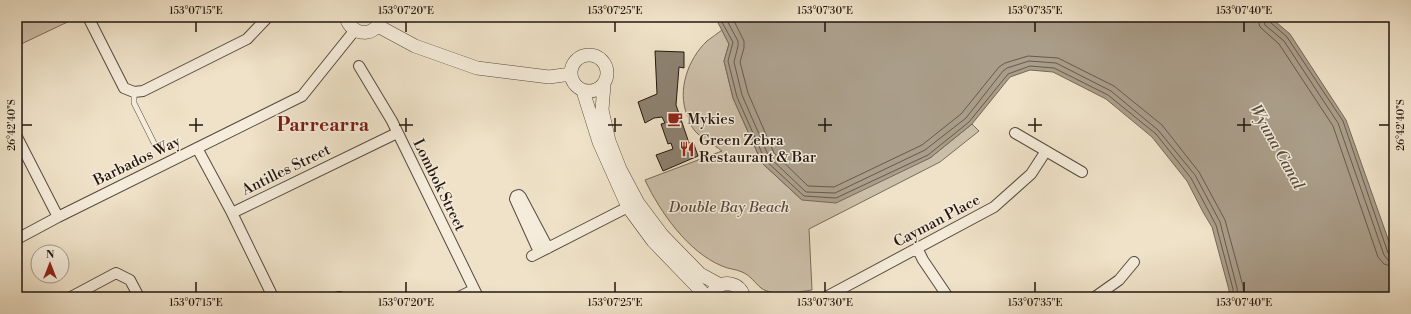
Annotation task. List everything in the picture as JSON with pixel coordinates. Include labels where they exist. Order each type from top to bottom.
[{"type":"street","points":[[88,17],[124,88],[134,92],[143,91],[247,39],[266,19]]},
{"type":"street","points":[[346,17],[350,27],[355,30],[370,32],[380,21],[415,46],[477,68],[549,77],[571,74]]},
{"type":"street","name":"Barbados Way","points":[[17,239],[58,217],[302,96],[355,30]]},
{"type":"street","points":[[706,297],[693,281],[653,241],[628,206],[599,142],[583,91],[574,84],[571,74],[572,67],[580,58],[586,55],[592,55],[598,57],[607,66],[608,72],[604,85],[602,110],[609,140],[620,169],[638,203],[662,235],[700,274],[720,285],[734,285],[741,290],[744,297]]},
{"type":"street","name":"Lombok Street","points":[[359,66],[392,121],[476,293]]},
{"type":"street","points":[[583,91],[595,91],[604,85]]},
{"type":"street","name":"Antilles Street","points":[[232,213],[397,133]]},
{"type":"street","points":[[1015,133],[1082,172]]},
{"type":"street","points":[[17,137],[58,217]]},
{"type":"street","points":[[197,148],[232,213],[273,297]]},
{"type":"street","name":"Cayman Place","points":[[826,297],[994,207],[1031,174],[1046,151]]},
{"type":"street","points":[[519,195],[521,197],[540,252],[514,199],[516,196],[519,195]]},
{"type":"street","points":[[540,252],[628,206]]},
{"type":"street","points":[[917,248],[923,260],[948,297]]},
{"type":"street","points":[[1095,297],[1119,280],[1134,262]]},
{"type":"street","points":[[71,297],[116,273],[130,280],[139,297]]},
{"type":"street","points":[[711,297],[713,292],[720,285]]},
{"type":"street","points":[[459,297],[476,293]]},
{"type":"lane","points":[[134,92],[134,103],[156,147]]},
{"type":"green space","points":[[17,17],[78,17],[17,46]]},
{"type":"green space","name":"Double Bay Beach","points":[[722,30],[729,44],[724,61],[733,98],[762,163],[802,200],[930,158],[972,124],[979,131],[940,162],[809,229],[812,290],[786,293],[766,291],[745,273],[724,267],[710,260],[687,241],[667,218],[645,180],[722,151],[701,137],[694,129],[687,115],[683,95],[686,75],[694,57],[707,41]]},
{"type":"water","name":"Wyuna Canal","points":[[715,17],[1270,17],[1290,34],[1346,120],[1393,253],[1394,297],[1229,297],[1229,290],[1212,227],[1187,181],[1152,137],[1106,99],[1053,72],[1030,70],[1010,77],[972,124],[930,158],[836,203],[802,200],[762,163],[733,98],[724,61],[729,44]]},
{"type":"building","points":[[655,51],[684,52],[684,68],[679,67],[676,105],[689,143],[693,142],[698,156],[663,171],[656,155],[673,149],[671,143],[668,144],[661,124],[665,123],[662,117],[654,118],[645,123],[638,102],[657,94]]},
{"type":"place","name":"Mykies","points":[[675,119]]},
{"type":"place","name":"Green Zebra Restaurant & Bar","points":[[687,149]]},
{"type":"district","name":"Parrearra","points":[[323,125]]}]
